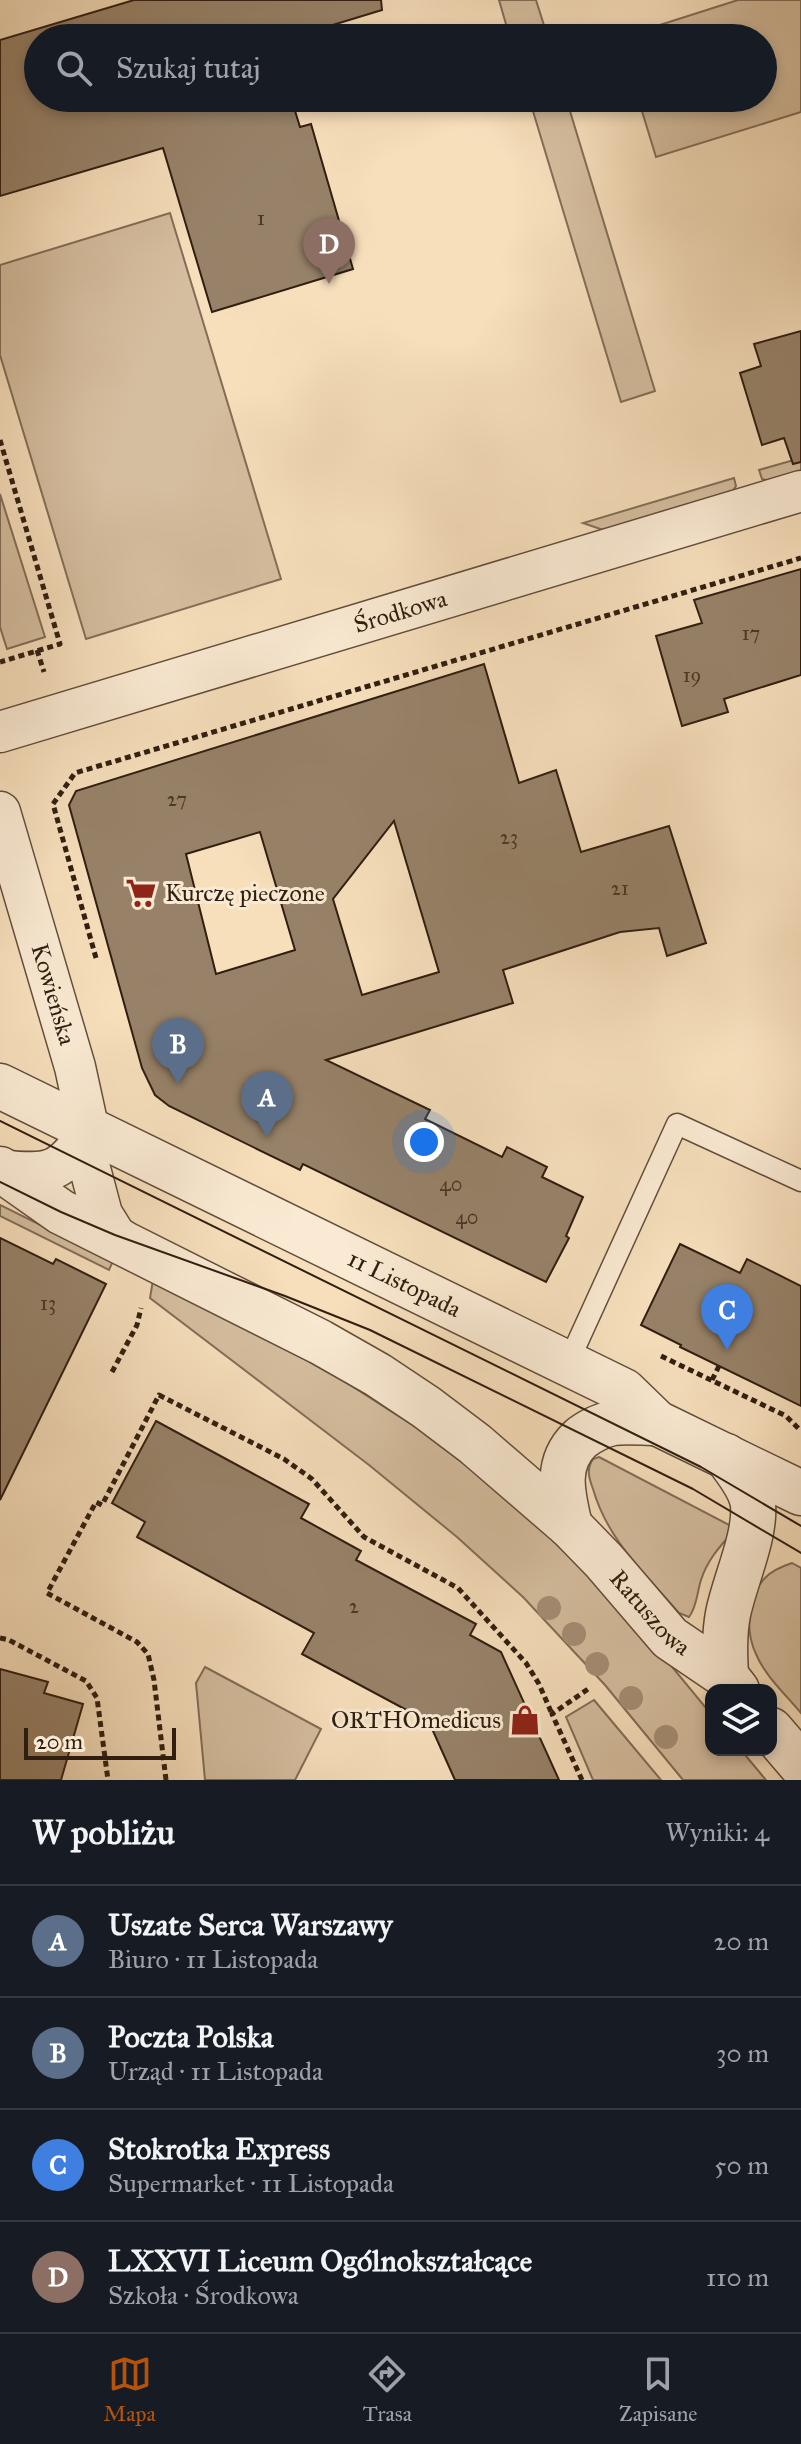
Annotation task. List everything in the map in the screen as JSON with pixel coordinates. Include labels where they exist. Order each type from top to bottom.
[{"type":"street","name":"Środkowa","points":[[0,732],[801,491]]},
{"type":"street","name":"Kowieńska","points":[[0,812],[75,1067],[89,1131],[89,1165],[102,1214],[115,1235],[138,1251]]},
{"type":"street","name":"11 Listopada","points":[[0,1086],[624,1391],[657,1423],[801,1493]]},
{"type":"street","points":[[0,1170],[45,1172],[60,1166],[72,1156],[89,1131]]},
{"type":"street","points":[[0,1170],[61,1212],[320,1342],[378,1375],[475,1444],[570,1526]]},
{"type":"street","points":[[570,1526],[562,1492],[562,1467],[570,1449],[584,1435],[613,1423],[657,1423]]},
{"type":"street","points":[[726,1456],[740,1475],[753,1504],[752,1523],[728,1615],[725,1643],[732,1683]]},
{"type":"street","name":"Ratuszowa","points":[[570,1526],[613,1570],[670,1638],[732,1683]]},
{"type":"street","points":[[777,1737],[801,1765]]},
{"type":"lane","points":[[568,1363],[677,1124],[801,1181]]},
{"type":"path","points":[[0,440],[60,644],[0,662]]},
{"type":"path","points":[[99,971],[53,804],[75,773],[801,558]]},
{"type":"path","points":[[112,1372],[137,1325],[141,1306]]},
{"type":"path","points":[[659,1355],[786,1416],[801,1431]]},
{"type":"path","points":[[712,1380],[719,1366]]},
{"type":"path","points":[[166,1780],[148,1654],[137,1642],[47,1593],[96,1502],[102,1505],[159,1395],[284,1459],[312,1479],[364,1537],[458,1588],[526,1663],[539,1684],[582,1780]]},
{"type":"path","points":[[0,1638],[86,1681],[97,1698],[108,1780]]},
{"type":"path","points":[[552,1714],[591,1687]]},
{"type":"shaded area","points":[[499,0],[536,0],[544,24],[506,24]]},
{"type":"shaded area","points":[[738,0],[801,0],[801,112],[656,157],[642,112],[777,112],[777,24],[663,24]]},
{"type":"shaded area","points":[[533,112],[570,112],[655,391],[621,402]]},
{"type":"shaded area","points":[[170,213],[281,579],[86,639],[0,355],[0,265]]},
{"type":"shaded area","points":[[801,458],[801,471],[769,481],[762,479],[759,470]]},
{"type":"shaded area","points":[[734,478],[736,486],[732,492],[606,531],[583,523]]},
{"type":"shaded area","points":[[0,494],[45,637],[7,649],[0,627]]},
{"type":"shaded area","points":[[0,1205],[113,1261],[109,1270],[0,1216]]},
{"type":"shaded area","points":[[153,1280],[333,1374],[417,1428],[497,1489],[561,1548],[650,1640],[705,1707],[705,1756],[746,1756],[766,1780],[683,1780],[605,1685],[523,1597],[457,1537],[369,1465],[150,1298]]},
{"type":"shaded area","points":[[599,1457],[733,1527],[733,1532],[707,1567],[689,1617],[679,1613],[641,1570],[608,1525],[589,1474],[593,1459]]},
{"type":"shaded area","points":[[792,1563],[801,1568],[801,1713],[770,1678],[752,1645],[750,1635],[754,1594],[765,1578]]},
{"type":"shaded area","points":[[205,1667],[321,1729],[295,1780],[205,1780],[196,1683]]},
{"type":"shaded area","points":[[594,1700],[661,1780],[593,1780],[566,1717]]},
{"type":"building","points":[[134,0],[381,0],[382,10],[336,24],[54,24]]},
{"type":"building","points":[[24,33],[24,112],[295,112],[300,127],[311,124],[353,269],[212,312],[163,148],[0,196],[0,40]]},
{"type":"building","points":[[801,331],[801,462],[793,464],[784,438],[762,445],[740,373],[761,366],[754,344]]},
{"type":"building","points":[[801,569],[801,675],[724,699],[728,712],[682,726],[656,636],[702,623],[694,600]]},
{"type":"building","points":[[484,664],[519,783],[556,770],[581,852],[669,826],[706,943],[667,956],[659,928],[620,932],[503,970],[513,1003],[326,1060],[430,1110],[425,1119],[502,1157],[507,1147],[547,1167],[542,1177],[583,1197],[566,1236],[569,1238],[546,1282],[303,1164],[300,1170],[169,1106],[155,1095],[142,1068],[69,805],[76,791]],"holes":[[[394,821],[439,972],[362,995],[333,899]],[[260,832],[295,950],[216,974],[186,854]]]},
{"type":"building","points":[[0,1238],[53,1264],[56,1259],[106,1284],[0,1500]]},
{"type":"building","points":[[680,1244],[740,1273],[747,1259],[801,1286],[801,1406],[641,1325]]},
{"type":"building","points":[[156,1421],[309,1504],[301,1518],[361,1551],[356,1560],[476,1624],[470,1635],[501,1652],[559,1780],[455,1780],[429,1722],[302,1654],[314,1633],[137,1537],[145,1522],[112,1503]]},
{"type":"building","points":[[0,1669],[48,1682],[44,1693],[83,1704],[61,1780],[0,1780]]},
{"type":"tram line","points":[[0,1121],[701,1467],[801,1526]]},
{"type":"tram line","points":[[0,1182],[115,1235],[370,1330],[693,1489],[801,1553]]},
{"type":"place","name":"LXXVI Liceum Ogólnokształcące","points":[[329,284]]},
{"type":"place","name":"Kurczę pieczone","points":[[141,893]]},
{"type":"place","name":"Poczta Polska","points":[[178,1084]]},
{"type":"place","name":"Uszate Serca Warszawy","points":[[267,1137]]},
{"type":"place","name":"Stokrotka Express","points":[[727,1350]]},
{"type":"place","name":"ORTHOmedicus","points":[[525,1720]]}]
